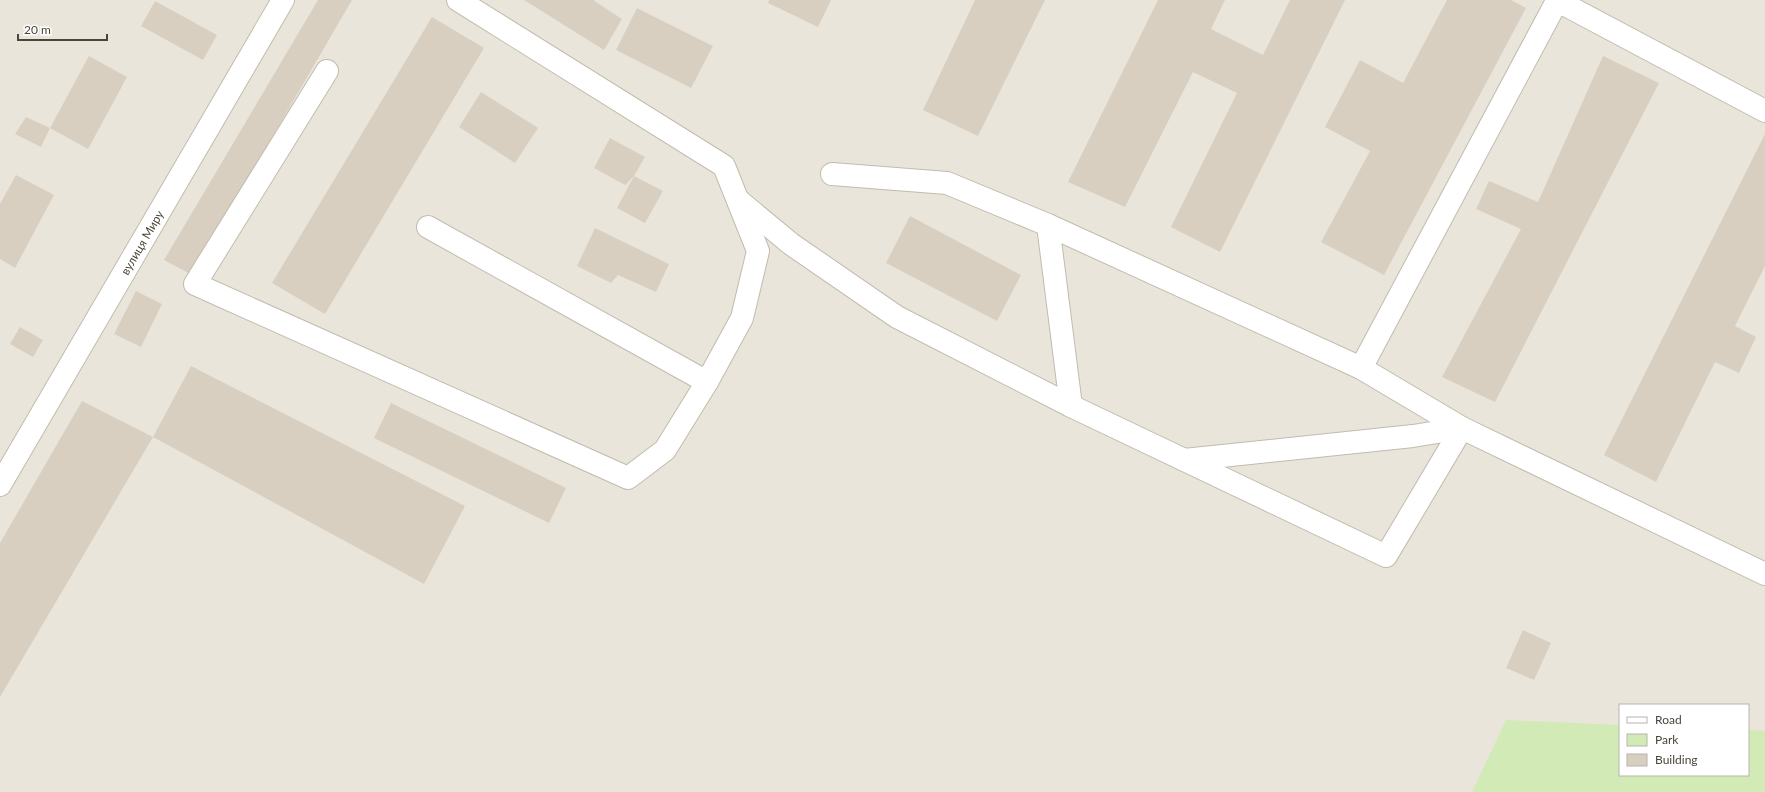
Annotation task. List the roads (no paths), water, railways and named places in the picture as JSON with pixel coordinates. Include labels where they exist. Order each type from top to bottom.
[{"type":"street","name":"вулиця Миру","points":[[0,485],[283,0]]},
{"type":"street","points":[[327,71],[195,284],[628,478],[665,450],[707,382],[742,318],[758,251],[724,166],[458,0]]},
{"type":"street","points":[[1361,368],[1556,0],[1765,110]]},
{"type":"street","points":[[832,174],[947,182],[1048,225],[1361,368],[1462,428],[1765,574]]},
{"type":"street","points":[[738,200],[791,244],[897,317],[1072,406],[1386,556],[1462,428]]},
{"type":"street","points":[[1048,225],[1072,406]]},
{"type":"street","points":[[428,227],[707,382]]},
{"type":"street","points":[[1184,460],[1413,436],[1462,428]]}]
